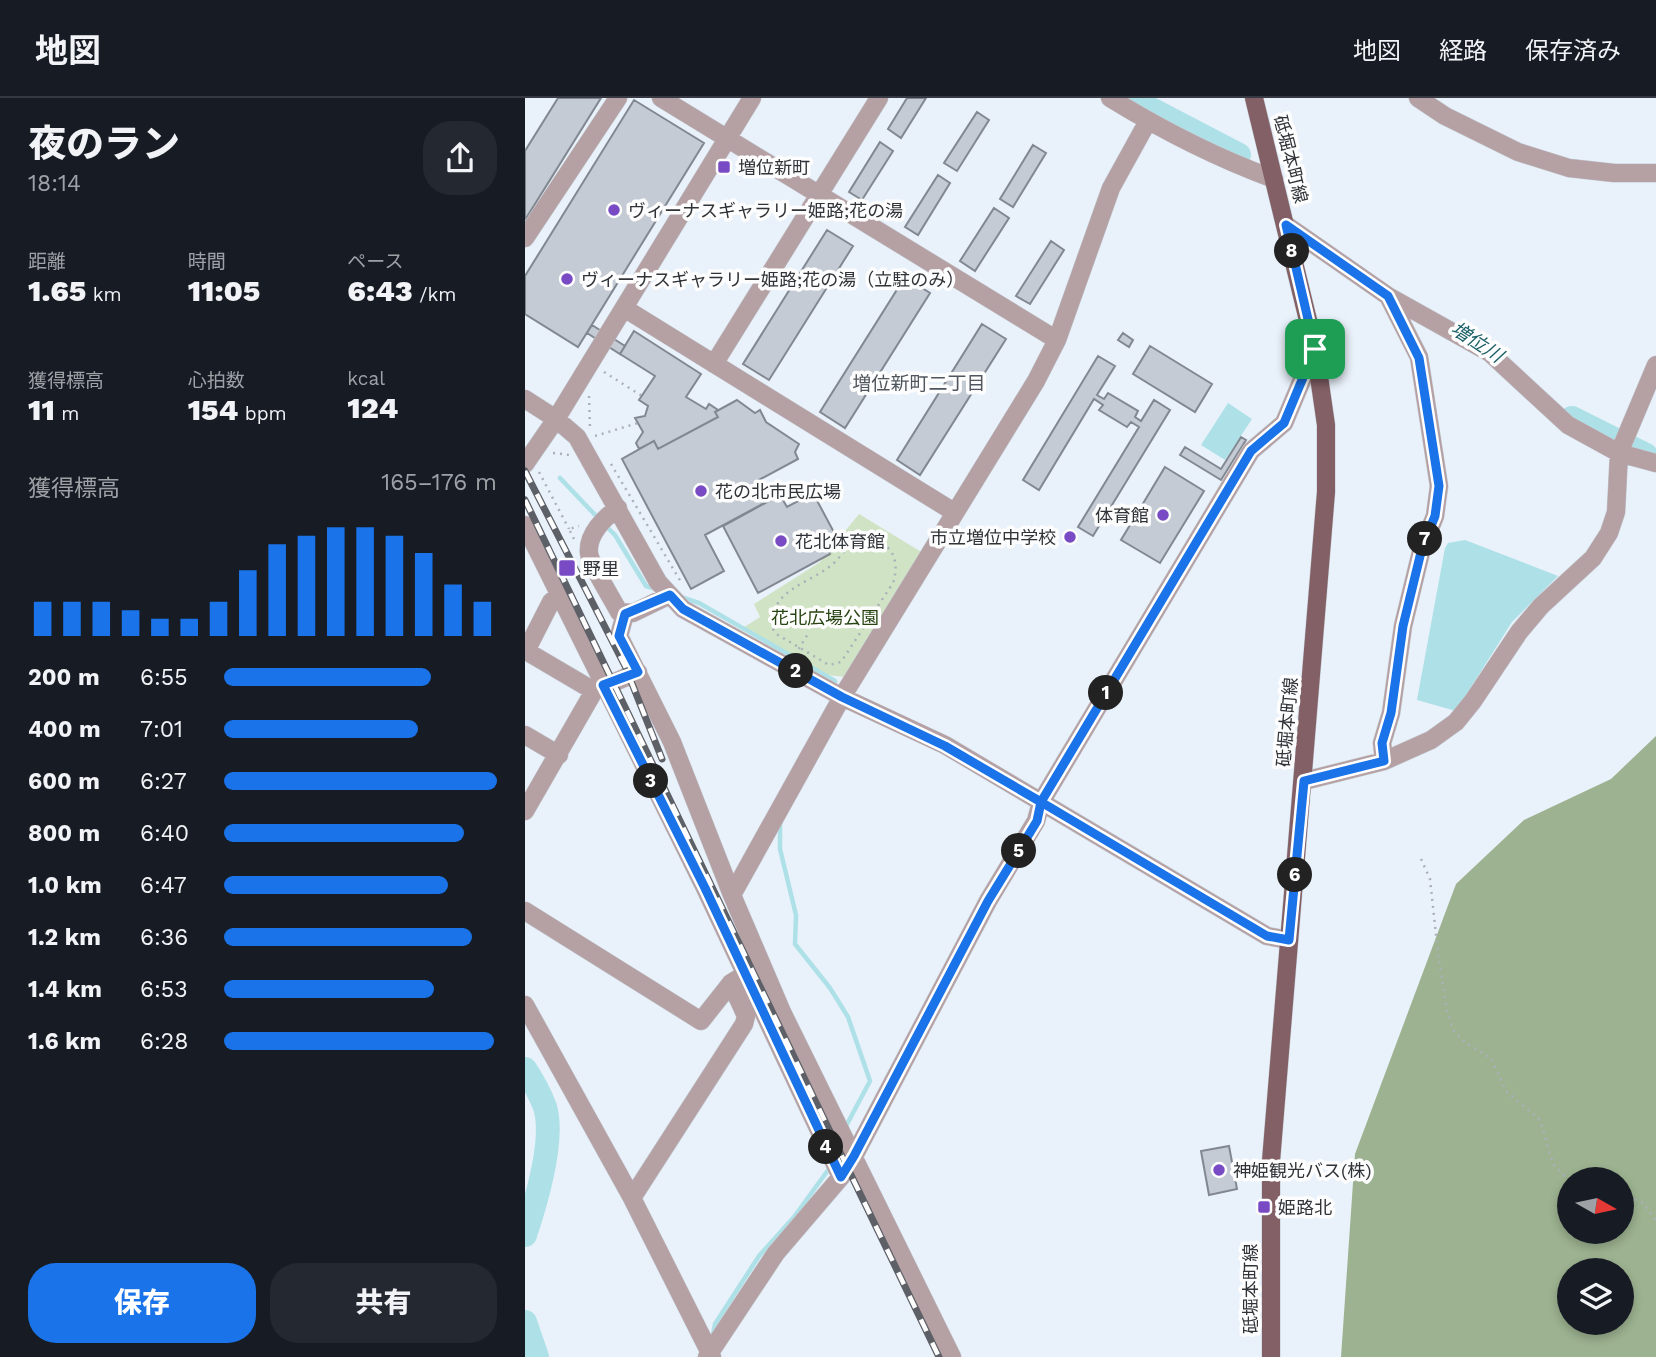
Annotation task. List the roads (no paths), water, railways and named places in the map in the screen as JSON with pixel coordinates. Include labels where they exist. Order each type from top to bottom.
[{"type":"main road","name":"砥堀本町線","points":[[1254,98],[1315,349],[1323,401],[1327,458],[1304,781],[1271,1161],[1271,1357]]},
{"type":"street","points":[[525,238],[618,98]]},
{"type":"street","points":[[661,98],[1057,340]]},
{"type":"street","points":[[534,464],[556,419],[752,98]]},
{"type":"street","points":[[714,364],[879,98]]},
{"type":"street","points":[[1110,98],[1148,121],[1239,166],[1274,179]]},
{"type":"street","points":[[1418,98],[1445,116],[1518,152],[1569,168],[1614,173],[1656,173]]},
{"type":"street","points":[[732,895],[842,697],[1036,381],[1057,340],[1111,188],[1148,121]]},
{"type":"street","points":[[1286,225],[1388,296],[1490,354],[1569,425],[1619,453],[1656,463]]},
{"type":"street","points":[[1384,761],[1382,743],[1391,713],[1403,626],[1422,548],[1435,516],[1439,486],[1419,358],[1388,296]]},
{"type":"street","points":[[624,308],[954,512]]},
{"type":"street","points":[[710,1356],[776,1253],[841,1177],[854,1156],[988,901],[1037,821],[1041,802],[1251,451],[1284,423],[1315,349]]},
{"type":"street","points":[[1304,781],[1384,761],[1431,740],[1456,722],[1519,632],[1541,607],[1593,558],[1609,533],[1616,512],[1619,453],[1656,365]]},
{"type":"street","points":[[525,400],[556,419],[577,437],[658,582],[678,593],[683,609],[842,697],[945,746],[1267,936],[1289,940]]},
{"type":"street","points":[[618,508],[604,518],[593,536],[589,553],[619,612],[625,614],[678,593]]},
{"type":"street","points":[[525,525],[555,599],[598,688],[705,888],[738,979],[841,1177]]},
{"type":"street","points":[[525,559],[530,561],[555,599]]},
{"type":"street","points":[[555,599],[526,652],[598,688]]},
{"type":"street","points":[[625,614],[619,636],[672,742],[732,895],[782,1012],[952,1357]]},
{"type":"street","points":[[525,811],[598,688],[638,672]]},
{"type":"street","points":[[525,735],[559,755]]},
{"type":"street","points":[[525,911],[701,1021],[738,979]]},
{"type":"street","points":[[632,1198],[744,1024],[746,1016],[738,979]]},
{"type":"street","points":[[525,1005],[632,1198],[710,1356]]},
{"type":"water","points":[[1228,403],[1252,419],[1225,460],[1201,445]]},
{"type":"water","points":[[1465,540],[1558,576],[1512,622],[1456,711],[1417,700],[1445,548],[1448,543]]},
{"type":"waterway","points":[[1130,98],[1239,155]]},
{"type":"waterway","name":"増位川","points":[[1572,418],[1646,455]]},
{"type":"waterway","points":[[560,478],[598,518]]},
{"type":"waterway","points":[[604,524],[615,535],[646,586],[656,589]]},
{"type":"waterway","points":[[681,597],[699,603],[835,681],[835,686]]},
{"type":"waterway","points":[[780,823],[780,849],[796,915],[795,944],[830,988],[848,1017],[870,1081],[845,1128]]},
{"type":"waterway","points":[[525,1069],[545,1107],[548,1136],[543,1171],[525,1235]]},
{"type":"waterway","points":[[713,1335],[715,1324],[759,1256],[794,1217],[831,1166]]},
{"type":"waterway","points":[[525,1322],[537,1357]]},
{"type":"railway","points":[[525,471],[625,666],[662,759]]},
{"type":"railway","points":[[525,500],[939,1357]]},
{"type":"place","name":"増位新町","points":[[724,167]]},
{"type":"place","name":"ヴィーナスギャラリー姫路;花の湯","points":[[614,210]]},
{"type":"place","name":"ヴィーナスギャラリー姫路;花の湯（立駐のみ）","points":[[567,279]]},
{"type":"place","name":"花の北市民広場","points":[[701,491]]},
{"type":"place","name":"体育館","points":[[1163,515]]},
{"type":"place","name":"市立増位中学校","points":[[1070,537]]},
{"type":"place","name":"花北体育館","points":[[781,541]]},
{"type":"place","name":"野里","points":[[567,568]]},
{"type":"place","name":"神姫観光バス(株)","points":[[1219,1170]]},
{"type":"place","name":"姫路北","points":[[1264,1207]]},
{"type":"district","name":"増位新町二丁目","points":[[919,383]]},
{"type":"park label","name":"花北広場公園","points":[[825,617]]}]
